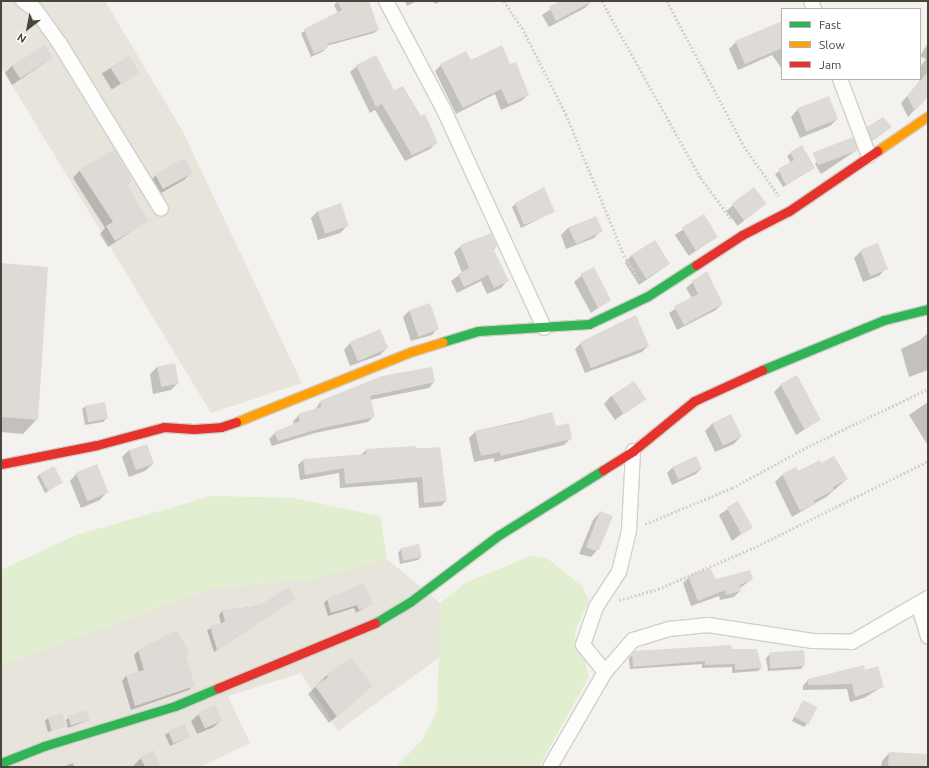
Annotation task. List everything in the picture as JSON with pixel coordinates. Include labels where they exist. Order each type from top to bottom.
[{"type":"street","points":[[23,1],[35,9],[60,44],[161,209]]},
{"type":"street","points":[[386,1],[443,108],[544,328]]},
{"type":"street","points":[[840,80],[869,156]]},
{"type":"street","points":[[1,464],[97,445],[164,427],[194,429],[221,426],[248,418],[410,352],[470,333],[590,324],[648,296],[742,235],[789,211],[928,116]]},
{"type":"street","points":[[1,763],[44,746],[175,706],[367,627],[410,602],[499,535],[633,451],[694,401],[776,363],[884,320],[928,309]]},
{"type":"street","points":[[605,672],[583,645],[596,607],[618,572],[629,531],[633,451]]},
{"type":"street","points":[[550,767],[605,672],[633,640],[670,629],[708,625],[813,641],[852,642],[923,601],[928,637]]},
{"type":"path","points":[[504,1],[524,31],[566,114],[624,255],[648,296]]},
{"type":"path","points":[[602,1],[701,178],[742,235]]},
{"type":"path","points":[[667,1],[744,146],[789,211]]},
{"type":"path","points":[[629,531],[732,488],[809,446],[928,389]]},
{"type":"path","points":[[596,607],[658,589],[753,548],[928,461]]},
{"type":"shaded area","points":[[1,1],[105,1],[182,130],[302,383],[211,413],[1,67]]},
{"type":"shaded area","points":[[387,559],[440,603],[440,657],[338,731],[301,673],[228,696],[250,743],[201,767],[1,767],[1,665],[213,588],[311,579]]},
{"type":"green space","points":[[212,496],[293,498],[380,516],[387,559],[311,579],[213,588],[1,665],[1,570],[76,535]]},
{"type":"green space","points":[[530,556],[547,558],[583,587],[589,601],[575,631],[575,648],[585,661],[589,677],[539,767],[396,767],[422,740],[437,711],[440,603],[465,583]]},
{"type":"building","points":[[337,1],[369,1],[379,30],[327,44],[328,48],[314,54],[304,29],[342,10]]},
{"type":"building","points":[[560,1],[593,1],[556,21],[549,7]]},
{"type":"building","points":[[781,21],[781,48],[745,64],[735,41]]},
{"type":"building","points":[[45,45],[53,58],[20,78],[12,66]]},
{"type":"building","points":[[502,45],[510,64],[516,62],[529,95],[508,104],[501,89],[463,108],[440,64],[466,51],[471,60]]},
{"type":"building","points":[[376,55],[394,90],[403,86],[421,116],[425,114],[438,143],[412,155],[382,104],[376,107],[356,65]]},
{"type":"building","points":[[129,56],[140,73],[121,85],[111,68]]},
{"type":"building","points":[[928,72],[928,97],[915,111],[907,96]]},
{"type":"building","points":[[829,96],[838,119],[806,132],[797,108]]},
{"type":"building","points":[[883,117],[892,127],[872,140],[867,127]]},
{"type":"building","points":[[853,137],[858,150],[818,165],[813,152]]},
{"type":"building","points":[[802,145],[815,168],[786,185],[778,169],[794,160],[790,152]]},
{"type":"building","points":[[114,149],[132,181],[127,185],[149,221],[115,241],[106,226],[113,222],[79,170]]},
{"type":"building","points":[[185,158],[193,173],[163,189],[155,174]]},
{"type":"building","points":[[544,187],[555,212],[524,225],[515,203]]},
{"type":"building","points":[[754,187],[767,204],[744,221],[732,204]]},
{"type":"building","points":[[341,203],[349,226],[325,234],[317,211]]},
{"type":"building","points":[[704,214],[718,237],[696,251],[682,227]]},
{"type":"building","points":[[596,216],[603,231],[576,244],[569,229]]},
{"type":"building","points":[[491,233],[497,247],[493,248],[509,281],[494,288],[488,275],[464,287],[458,274],[469,268],[460,245]]},
{"type":"building","points":[[655,240],[670,264],[646,279],[631,255]]},
{"type":"building","points":[[878,243],[888,269],[870,276],[860,250]]},
{"type":"building","points":[[2,263],[48,267],[38,420],[1,417]]},
{"type":"building","points":[[594,267],[611,301],[598,308],[581,274]]},
{"type":"building","points":[[707,271],[723,304],[684,325],[674,306],[698,294],[692,281]]},
{"type":"building","points":[[430,303],[439,329],[418,337],[409,310]]},
{"type":"building","points":[[636,315],[649,346],[591,368],[580,342]]},
{"type":"building","points":[[380,329],[388,348],[358,361],[350,342]]},
{"type":"building","points":[[175,363],[179,384],[161,387],[157,366]]},
{"type":"building","points":[[432,367],[435,382],[370,396],[375,417],[322,428],[278,441],[274,432],[300,421],[298,414],[321,407],[320,401],[382,376]]},
{"type":"building","points":[[797,375],[821,420],[804,429],[780,384]]},
{"type":"building","points":[[634,381],[646,399],[624,414],[612,396]]},
{"type":"building","points":[[105,402],[108,419],[88,422],[85,405]]},
{"type":"building","points":[[552,412],[556,426],[569,423],[572,439],[501,456],[500,452],[481,456],[475,431],[525,421],[524,419]]},
{"type":"building","points":[[731,414],[742,436],[723,446],[712,423]]},
{"type":"building","points":[[147,444],[154,464],[136,470],[129,450]]},
{"type":"building","points":[[416,446],[416,449],[440,447],[447,501],[424,503],[422,477],[345,484],[344,468],[305,475],[303,459],[366,454],[366,449]]},
{"type":"building","points":[[696,456],[702,469],[678,480],[672,467]]},
{"type":"building","points":[[834,456],[848,479],[833,487],[834,490],[813,501],[815,504],[800,511],[782,474],[796,467],[798,471],[820,460],[821,463]]},
{"type":"building","points":[[97,464],[109,493],[87,501],[76,473]]},
{"type":"building","points":[[54,466],[63,483],[48,491],[39,474]]},
{"type":"building","points":[[738,501],[753,528],[742,534],[727,507]]},
{"type":"building","points":[[600,511],[613,516],[599,550],[593,550],[586,547]]},
{"type":"building","points":[[419,544],[422,557],[403,561],[400,548]]},
{"type":"building","points":[[710,568],[716,579],[750,570],[753,579],[740,585],[741,591],[726,595],[725,590],[698,601],[688,576]]},
{"type":"building","points":[[364,583],[373,604],[359,610],[357,605],[331,613],[327,599]]},
{"type":"building","points":[[289,587],[296,598],[217,650],[210,626],[225,622],[222,610],[258,606]]},
{"type":"building","points":[[177,630],[190,654],[186,656],[195,686],[135,706],[126,675],[144,670],[138,650]]},
{"type":"building","points":[[731,645],[732,649],[757,649],[762,668],[735,670],[735,664],[705,665],[705,661],[633,667],[632,654],[634,651]]},
{"type":"building","points":[[804,650],[805,666],[770,668],[769,652]]},
{"type":"building","points":[[351,657],[373,686],[337,717],[315,686],[328,677],[326,675]]},
{"type":"building","points":[[864,665],[865,670],[878,666],[884,687],[855,697],[852,684],[808,685],[808,679]]},
{"type":"building","points":[[803,700],[817,707],[809,724],[794,717]]},
{"type":"building","points":[[215,705],[222,720],[205,728],[198,713]]},
{"type":"building","points":[[87,710],[90,720],[71,725],[68,716]]},
{"type":"building","points":[[62,713],[66,726],[52,731],[48,717]]},
{"type":"building","points":[[185,724],[190,737],[173,744],[168,730]]},
{"type":"building","points":[[154,750],[161,767],[145,767],[140,757]]},
{"type":"building","points":[[889,752],[928,754],[928,767],[888,767]]},
{"type":"traffic: fast","points":[[442,342],[478,331],[589,324],[648,296],[696,265]]},
{"type":"traffic: fast","points":[[762,370],[884,320],[928,309]]},
{"type":"traffic: fast","points":[[375,623],[410,602],[499,535],[603,470]]},
{"type":"traffic: fast","points":[[1,763],[44,746],[175,706],[218,688]]},
{"type":"traffic: slow","points":[[877,151],[928,116]]},
{"type":"traffic: slow","points":[[236,422],[410,352],[442,342]]},
{"type":"traffic: jam","points":[[696,265],[742,235],[789,211],[877,151]]},
{"type":"traffic: jam","points":[[603,470],[633,451],[694,401],[762,370]]},
{"type":"traffic: jam","points":[[1,464],[97,445],[164,427],[194,429],[221,427],[236,422]]},
{"type":"traffic: jam","points":[[218,688],[375,623]]}]
